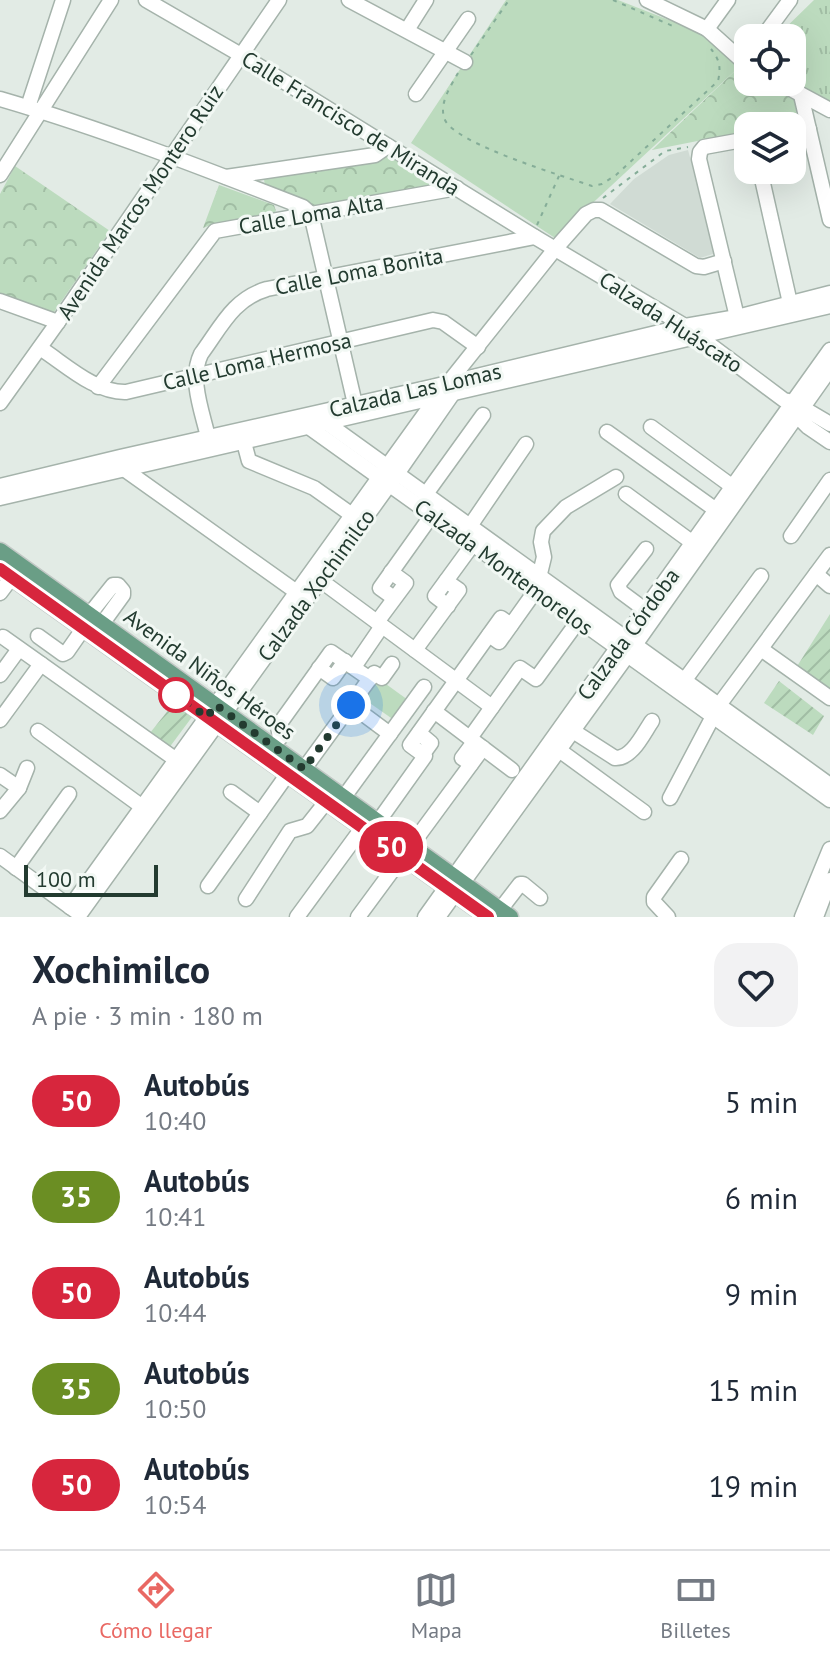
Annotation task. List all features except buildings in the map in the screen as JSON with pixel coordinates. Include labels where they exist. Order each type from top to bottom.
[{"type":"main road","name":"Avenida Niños Héroes","points":[[0,551],[216,715],[287,775],[326,802],[370,825],[500,915]]},
{"type":"main road","name":"Avenida Niños Héroes","points":[[6,573],[91,622]]},
{"type":"main road","name":"Avenida Niños Héroes","points":[[216,715],[344,797],[403,856],[455,885]]},
{"type":"street","points":[[34,109],[63,0]]},
{"type":"street","points":[[1,170],[34,109],[111,0]]},
{"type":"street","name":"Calle Francisco de Miranda","points":[[146,0],[241,55],[555,249]]},
{"type":"street","name":"Avenida Marcos Montero Ruiz","points":[[2,395],[40,348],[279,0]]},
{"type":"street","points":[[349,0],[367,4],[465,62]]},
{"type":"street","points":[[407,30],[426,0]]},
{"type":"street","points":[[647,0],[663,3],[707,29],[734,51]]},
{"type":"street","points":[[707,29],[728,0]]},
{"type":"street","points":[[772,24],[790,0]]},
{"type":"street","points":[[416,94],[468,19]]},
{"type":"street","points":[[801,96],[830,220]]},
{"type":"street","points":[[803,96],[830,110]]},
{"type":"street","points":[[0,99],[172,157],[303,207],[311,214],[355,404]]},
{"type":"street","points":[[734,142],[704,147],[699,159],[737,317]]},
{"type":"street","points":[[226,177],[375,155],[388,146]]},
{"type":"street","points":[[763,184],[790,303]]},
{"type":"street","name":"Calle Loma Alta","points":[[98,387],[213,232],[457,188]]},
{"type":"street","points":[[594,210],[601,210],[693,265],[704,267],[724,261]]},
{"type":"street","name":"Calzada Xochimilco","points":[[78,913],[97,879],[302,596],[352,515],[388,476],[478,347],[555,249],[586,214],[594,210]]},
{"type":"street","name":"Calle Loma Bonita","points":[[195,375],[201,354],[236,306],[253,293],[535,237]]},
{"type":"street","name":"Calzada Huáscato","points":[[555,249],[685,326],[793,406],[830,424]]},
{"type":"street","name":"Calzada Las Lomas","points":[[0,486],[122,463],[311,420],[355,404],[830,293]]},
{"type":"street","points":[[0,301],[58,322]]},
{"type":"street","name":"Calzada Las Lomas","points":[[455,381],[699,336],[830,306]]},
{"type":"street","name":"Calle Loma Hermosa","points":[[98,387],[126,392],[439,320],[478,347]]},
{"type":"street","points":[[40,348],[98,387]]},
{"type":"street","name":"Calzada Córdoba","points":[[438,917],[455,885],[707,532],[830,350]]},
{"type":"street","name":"Calzada Córdoba","points":[[650,613],[693,543],[707,532],[716,510],[793,406],[830,369]]},
{"type":"street","points":[[195,375],[208,437]]},
{"type":"street","name":"Calzada Xochimilco","points":[[302,596],[320,580],[437,397],[455,381]]},
{"type":"street","name":"Calzada Las Lomas","points":[[326,423],[437,397]]},
{"type":"street","name":"Calzada Huáscato","points":[[793,406],[808,427],[830,442]]},
{"type":"street","points":[[426,494],[483,415]]},
{"type":"street","name":"Calzada Las Lomas","points":[[0,498],[208,437],[242,436],[296,418],[311,420]]},
{"type":"street","name":"Calzada Montemorelos","points":[[311,420],[388,476],[426,494],[470,526],[498,554],[574,611],[828,791]]},
{"type":"street","name":"Calzada Montemorelos","points":[[311,420],[326,423],[432,515],[473,544],[498,554]]},
{"type":"street","points":[[651,427],[733,487]]},
{"type":"street","points":[[607,432],[716,510]]},
{"type":"street","points":[[242,436],[249,461],[314,488],[352,515]]},
{"type":"street","points":[[470,526],[526,444]]},
{"type":"street","points":[[122,463],[302,596]]},
{"type":"street","points":[[297,917],[425,756],[410,745],[501,618],[511,625],[538,583],[544,557],[541,542],[543,531],[566,507],[616,477]]},
{"type":"street","points":[[791,536],[830,480]]},
{"type":"street","points":[[626,494],[693,543]]},
{"type":"street","points":[[349,664],[380,624],[394,598],[380,588],[432,515]]},
{"type":"street","points":[[415,650],[459,590],[446,581],[473,544]]},
{"type":"street","points":[[646,549],[618,585],[621,592],[650,613]]},
{"type":"street","points":[[670,798],[716,710],[830,555]]},
{"type":"street","points":[[0,593],[6,573]]},
{"type":"street","points":[[816,574],[830,586]]},
{"type":"street","points":[[684,681],[761,576]]},
{"type":"street","points":[[320,580],[492,707]]},
{"type":"street","points":[[419,835],[471,764],[476,743],[492,707],[520,668],[536,679],[574,611]]},
{"type":"street","points":[[38,636],[63,654],[91,622]]},
{"type":"street","points":[[3,637],[181,763]]},
{"type":"street","name":"Calzada Córdoba","points":[[535,773],[573,731],[626,646]]},
{"type":"street","name":"Calzada Montemorelos","points":[[626,646],[684,681],[716,710]]},
{"type":"street","points":[[0,675],[19,649]]},
{"type":"street","points":[[761,649],[830,698]]},
{"type":"street","points":[[280,738],[278,726],[331,652],[370,679]]},
{"type":"street","points":[[0,720],[41,664]]},
{"type":"street","points":[[304,769],[374,673],[382,678],[392,664]]},
{"type":"street","points":[[344,797],[424,687]]},
{"type":"street","points":[[351,705],[390,734]]},
{"type":"street","points":[[434,711],[512,770]]},
{"type":"street","points":[[573,731],[615,758],[622,758],[628,755],[652,721]]},
{"type":"street","points":[[38,731],[147,810]]},
{"type":"street","points":[[559,750],[644,812]]},
{"type":"street","points":[[0,811],[19,788],[27,768]]},
{"type":"street","points":[[0,775],[19,788]]},
{"type":"street","points":[[208,886],[287,775]]},
{"type":"street","points":[[231,792],[260,813]]},
{"type":"street","points":[[16,868],[69,794]]},
{"type":"street","points":[[246,899],[290,831],[307,826],[326,802]]},
{"type":"street","points":[[803,917],[830,849]]},
{"type":"street","points":[[0,856],[78,913]]},
{"type":"street","points":[[358,917],[403,856]]},
{"type":"street","points":[[668,917],[654,902],[654,897],[681,859]]},
{"type":"street","points":[[816,917],[830,880]]},
{"type":"street","points":[[500,915],[520,884],[540,898]]},
{"type":"street","name":"Calzada Córdoba","points":[[425,917],[455,885]]},
{"type":"path","points":[[509,0],[465,62],[445,97],[445,119],[453,131],[482,146],[592,186],[616,175],[718,81],[721,70],[717,57],[707,45]]},
{"type":"path","points":[[613,0],[680,29]]},
{"type":"path","points":[[594,210],[600,200],[665,151],[690,146],[700,152]]},
{"type":"path","points":[[535,237],[535,229],[559,175]]},
{"type":"shaded area","points":[[688,150],[716,253],[700,258],[610,204],[634,179],[669,155]]},
{"type":"green space","points":[[506,0],[618,0],[702,33],[734,64],[734,72],[555,238],[411,143]]},
{"type":"green space","points":[[814,0],[830,0],[830,102],[806,89],[806,24],[789,24]]},
{"type":"green space","points":[[734,72],[734,96],[789,96],[794,99],[796,112],[734,112],[734,134],[652,150]]},
{"type":"green space","points":[[386,153],[432,182],[425,191],[314,209],[265,185],[264,180],[269,174],[379,161]]},
{"type":"green space","points":[[15,166],[110,231],[52,315],[0,296],[0,194]]},
{"type":"green space","points":[[219,185],[274,205],[276,211],[272,215],[203,228]]},
{"type":"green space","points":[[830,614],[830,689],[796,668]]},
{"type":"green space","points":[[379,679],[408,700],[394,720],[364,699]]},
{"type":"green space","points":[[779,681],[824,716],[813,735],[764,703]]},
{"type":"green space","points":[[174,703],[192,717],[166,752],[146,738]]},
{"type":"bus line","name":"50","points":[[0,569],[488,917]]},
{"type":"route","points":[[176,695],[207,717],[216,705],[304,769],[351,705]]}]
